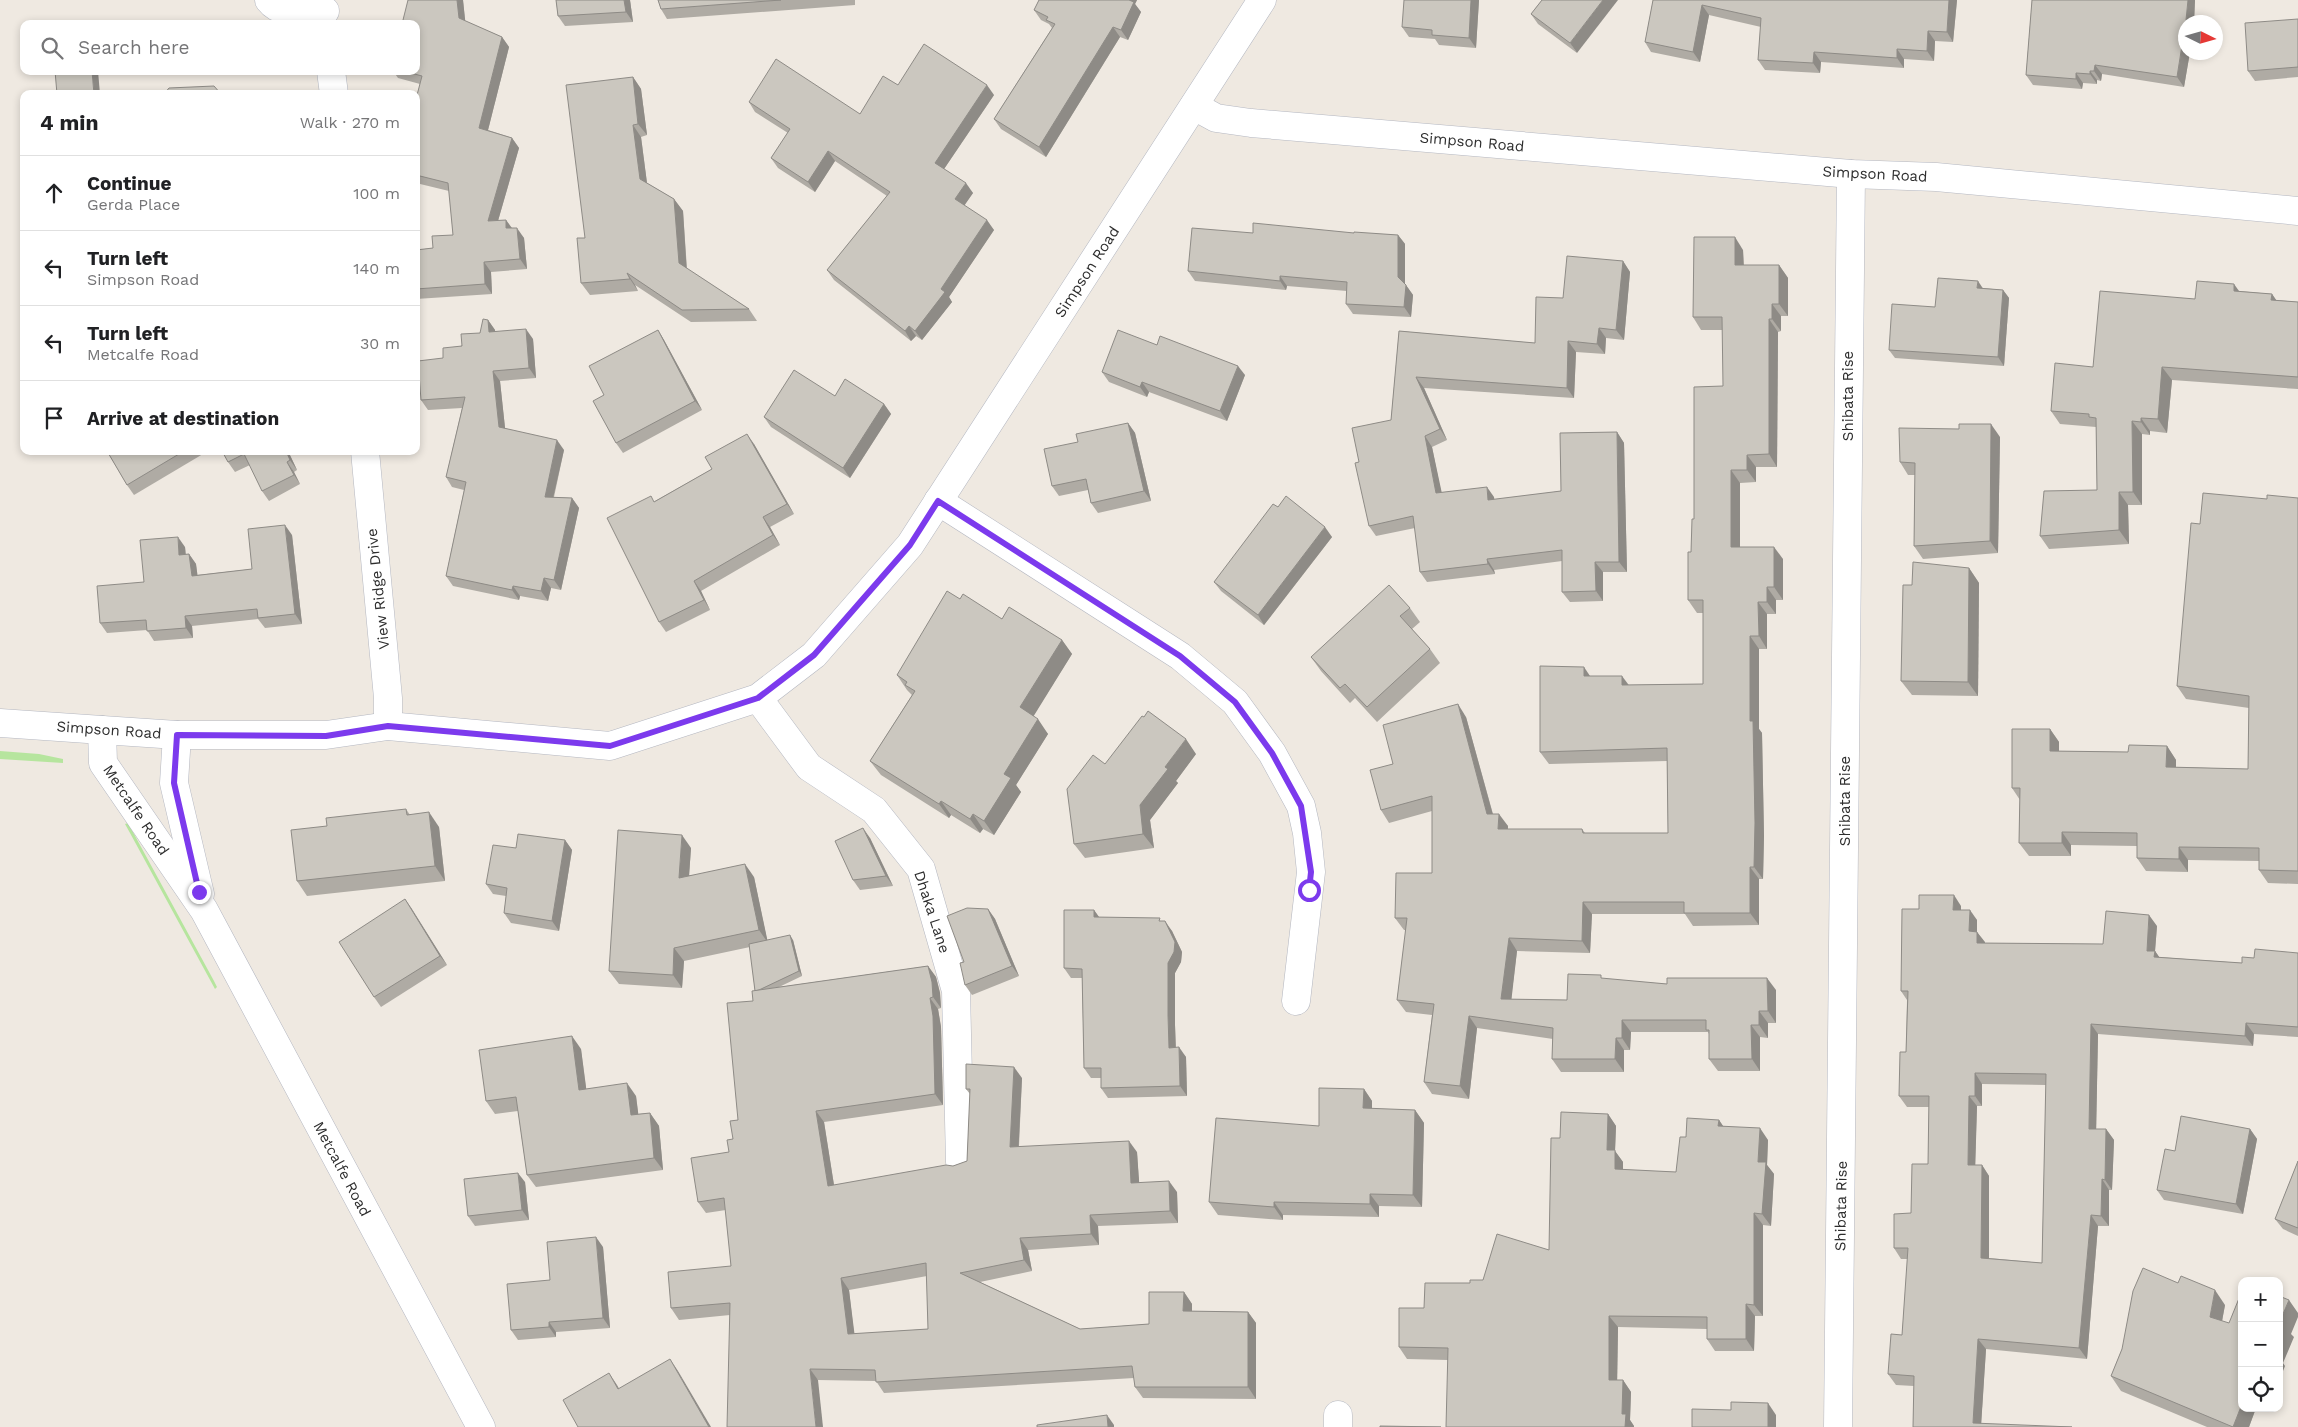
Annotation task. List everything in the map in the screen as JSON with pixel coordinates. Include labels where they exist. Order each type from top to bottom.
[{"type":"street","points":[[269,0],[274,6],[284,11],[325,11]]},
{"type":"street","points":[[1194,106],[1262,0]]},
{"type":"street","points":[[332,75],[333,90]]},
{"type":"street","name":"Simpson Road","points":[[0,723],[177,735],[326,736],[388,726],[610,746],[758,698],[814,655],[910,545],[1194,106],[1216,118],[1252,123],[1851,174],[1936,177],[2298,211]]},
{"type":"street","name":"Shibata Rise","points":[[1838,1427],[1851,174]]},
{"type":"street","name":"View Ridge Drive","points":[[365,455],[388,698],[388,726]]},
{"type":"street","points":[[938,501],[1180,656],[1235,702],[1272,753],[1301,806],[1311,872],[1296,1001]]},
{"type":"street","name":"Dhaka Lane","points":[[758,698],[809,767],[874,810],[921,869],[956,991],[960,1162]]},
{"type":"street","name":"Metcalfe Road","points":[[102,730],[103,763],[204,910],[481,1427]]},
{"type":"street","name":"Metcalfe Road","points":[[177,735],[174,783],[204,910]]},
{"type":"green space","points":[[0,751],[39,754],[63,759],[63,763],[0,759]]},
{"type":"green space","points":[[128,823],[214,981],[217,987],[215,989],[125,824]]},
{"type":"building","points":[[408,0],[457,0],[459,18],[502,37],[479,128],[512,138],[488,221],[506,220],[506,228],[517,228],[520,259],[484,262],[485,284],[420,289],[420,250],[433,248],[432,236],[453,235],[448,183],[420,176],[420,90],[418,90],[422,76],[418,75],[420,75],[420,20],[403,20]]},
{"type":"building","points":[[556,0],[624,0],[626,12],[558,16]]},
{"type":"building","points":[[658,0],[781,0],[661,9]]},
{"type":"building","points":[[1039,0],[1129,0],[1134,2],[1121,30],[1113,27],[1039,147],[994,119],[1055,24],[1046,20],[1048,17],[1034,10]]},
{"type":"building","points":[[1404,0],[1471,0],[1469,38],[1432,35],[1432,30],[1402,27]]},
{"type":"building","points":[[1542,0],[1603,0],[1570,43],[1531,14]]},
{"type":"building","points":[[1653,0],[1949,0],[1947,32],[1928,31],[1927,51],[1897,49],[1897,58],[1814,52],[1813,63],[1758,60],[1761,18],[1702,5],[1693,52],[1645,42]]},
{"type":"building","points":[[2032,0],[2188,0],[2186,15],[2178,15],[2178,60],[2180,60],[2177,77],[2095,65],[2094,71],[2090,71],[2090,74],[2076,73],[2076,79],[2026,75]]},
{"type":"building","points":[[2298,19],[2298,67],[2248,71],[2245,23]]},
{"type":"building","points":[[924,44],[987,85],[935,163],[966,183],[955,199],[987,220],[941,289],[945,292],[915,331],[909,326],[905,331],[827,270],[890,192],[828,151],[808,182],[771,158],[790,129],[749,102],[776,59],[860,114],[883,76],[898,85]]},
{"type":"building","points":[[55,75],[92,75],[94,90],[57,90]]},
{"type":"building","points":[[633,77],[638,124],[633,125],[640,179],[674,199],[679,263],[749,309],[682,310],[627,273],[630,279],[581,283],[577,238],[585,238],[566,85]]},
{"type":"building","points":[[214,86],[218,90],[167,90],[169,88]]},
{"type":"building","points":[[1253,223],[1354,233],[1398,235],[1398,277],[1406,285],[1404,307],[1346,304],[1347,282],[1280,276],[1280,281],[1188,271],[1192,228],[1253,233]]},
{"type":"building","points":[[1694,237],[1735,237],[1735,265],[1779,265],[1779,304],[1772,304],[1772,319],[1769,319],[1769,454],[1747,455],[1747,470],[1731,470],[1731,547],[1774,547],[1774,587],[1767,587],[1767,602],[1758,602],[1759,636],[1750,636],[1750,721],[1753,721],[1755,823],[1754,867],[1750,867],[1750,913],[1684,913],[1684,902],[1583,902],[1582,941],[1509,938],[1501,999],[1567,1000],[1568,974],[1601,975],[1601,978],[1667,984],[1667,978],[1767,978],[1768,1011],[1759,1011],[1759,1025],[1751,1025],[1752,1059],[1709,1059],[1709,1030],[1706,1030],[1706,1020],[1622,1020],[1622,1038],[1616,1038],[1615,1059],[1552,1059],[1553,1028],[1469,1016],[1460,1086],[1424,1082],[1434,1004],[1397,1000],[1407,918],[1395,918],[1396,873],[1432,873],[1432,796],[1381,810],[1370,770],[1393,764],[1383,725],[1458,704],[1487,814],[1499,814],[1498,829],[1582,829],[1583,833],[1668,833],[1667,748],[1540,752],[1540,666],[1584,667],[1584,676],[1622,676],[1622,685],[1703,684],[1703,600],[1688,600],[1688,552],[1691,552],[1692,519],[1694,519],[1694,387],[1723,386],[1722,317],[1693,317]]},
{"type":"building","points":[[1567,256],[1623,261],[1616,330],[1599,328],[1597,344],[1568,341],[1567,388],[1416,377],[1440,429],[1425,436],[1436,493],[1487,487],[1488,500],[1561,491],[1560,433],[1617,432],[1619,562],[1595,562],[1596,591],[1562,592],[1562,550],[1487,559],[1488,564],[1420,572],[1413,516],[1369,526],[1355,463],[1359,462],[1352,428],[1391,420],[1399,331],[1535,343],[1536,297],[1563,298]]},
{"type":"building","points":[[1938,278],[1978,281],[1977,288],[2003,290],[1998,357],[1889,350],[1892,304],[1935,307]]},
{"type":"building","points":[[2197,281],[2234,284],[2234,291],[2272,294],[2271,300],[2298,302],[2298,377],[2162,367],[2158,419],[2141,418],[2141,422],[2132,421],[2133,492],[2119,492],[2119,530],[2040,536],[2044,491],[2097,490],[2096,418],[2089,417],[2089,414],[2051,411],[2055,363],[2093,367],[2100,291],[2195,299]]},
{"type":"building","points":[[483,319],[488,320],[489,332],[526,329],[529,368],[493,371],[499,427],[557,440],[545,497],[572,498],[554,580],[544,578],[541,591],[513,586],[512,590],[446,576],[466,482],[446,477],[465,397],[421,400],[420,361],[443,358],[443,348],[462,346],[461,334],[480,333]]},
{"type":"building","points":[[658,330],[695,401],[616,443],[593,401],[604,395],[589,366]]},
{"type":"building","points":[[1118,330],[1157,345],[1160,336],[1238,366],[1220,411],[1142,382],[1140,387],[1102,372]]},
{"type":"building","points":[[794,370],[835,396],[845,379],[884,404],[843,468],[764,417]]},
{"type":"building","points":[[1128,423],[1144,491],[1091,503],[1086,479],[1052,486],[1044,449],[1078,442],[1076,434]]},
{"type":"building","points":[[1959,424],[1991,424],[1990,541],[1914,546],[1915,463],[1900,462],[1899,428],[1959,429]]},
{"type":"building","points":[[747,434],[787,504],[763,517],[773,535],[694,581],[704,600],[659,622],[607,518],[651,496],[654,502],[712,469],[705,457]]},
{"type":"building","points":[[109,455],[177,455],[127,485]]},
{"type":"building","points":[[224,455],[242,455],[228,462]]},
{"type":"building","points":[[244,455],[288,455],[290,460],[287,462],[294,475],[262,491]]},
{"type":"building","points":[[2203,493],[2267,499],[2267,495],[2298,498],[2298,871],[2259,870],[2259,848],[2179,847],[2179,859],[2137,858],[2137,833],[2062,832],[2062,843],[2019,843],[2020,788],[2012,788],[2012,729],[2050,729],[2050,751],[2128,752],[2129,745],[2167,746],[2166,767],[2248,769],[2249,696],[2177,686],[2191,523],[2200,524]]},
{"type":"building","points":[[1286,496],[1325,527],[1258,615],[1214,582],[1273,504],[1278,507]]},
{"type":"building","points":[[285,525],[295,614],[258,618],[257,609],[185,616],[186,628],[147,631],[146,620],[100,623],[97,586],[144,582],[140,540],[178,537],[179,555],[189,554],[192,576],[252,569],[248,529]]},
{"type":"building","points":[[1913,562],[1969,568],[1968,682],[1901,681],[1903,585],[1912,585]]},
{"type":"building","points":[[1389,585],[1410,608],[1400,616],[1430,649],[1367,707],[1345,684],[1340,688],[1311,657]]},
{"type":"building","points":[[947,591],[960,599],[963,594],[1002,619],[1009,607],[1062,640],[1020,707],[1038,719],[1004,774],[1011,778],[984,821],[973,814],[970,819],[941,801],[939,804],[870,761],[915,691],[905,685],[907,682],[897,675]]},
{"type":"building","points":[[1148,711],[1186,739],[1165,767],[1168,769],[1140,805],[1143,834],[1074,844],[1067,789],[1093,755],[1105,764],[1142,716],[1144,717]]},
{"type":"building","points":[[406,809],[407,815],[429,812],[435,866],[297,881],[291,830],[327,826],[326,818]]},
{"type":"building","points":[[863,828],[886,876],[853,880],[835,841]]},
{"type":"building","points":[[618,830],[682,835],[679,878],[745,864],[759,930],[674,948],[673,975],[609,971]]},
{"type":"building","points":[[518,834],[565,840],[552,921],[504,913],[507,888],[486,884],[493,845],[516,848]]},
{"type":"building","points":[[1919,895],[1954,895],[1953,910],[1970,910],[1969,931],[1977,932],[1977,943],[2103,944],[2106,911],[2149,915],[2147,951],[2155,951],[2154,957],[2242,963],[2242,957],[2254,958],[2255,949],[2298,953],[2298,1027],[2246,1023],[2245,1036],[2091,1024],[2089,1129],[2106,1129],[2105,1180],[2102,1179],[2101,1216],[2091,1215],[2079,1348],[1978,1339],[1973,1423],[2072,1427],[1913,1427],[1914,1376],[1888,1374],[1891,1334],[1902,1335],[1908,1248],[1894,1248],[1894,1214],[1911,1213],[1912,1164],[1928,1164],[1929,1096],[1899,1096],[1900,1052],[1906,1052],[1908,991],[1901,991],[1902,909],[1919,909]],"holes":[[[1975,1073],[2046,1074],[2042,1263],[1981,1258],[1982,1165],[1968,1165],[1969,1096],[1975,1096]]]},
{"type":"building","points":[[405,899],[440,956],[374,997],[339,942]]},
{"type":"building","points":[[967,908],[988,909],[1012,966],[965,985],[960,963],[964,962],[947,916]]},
{"type":"building","points":[[1064,910],[1094,910],[1094,917],[1160,918],[1159,921],[1165,921],[1175,942],[1174,952],[1168,963],[1169,1048],[1179,1047],[1180,1086],[1101,1088],[1101,1068],[1084,1068],[1082,969],[1064,968]]},
{"type":"building","points":[[790,935],[799,971],[755,991],[749,944]]},
{"type":"building","points":[[928,966],[933,997],[930,998],[933,1016],[935,1094],[816,1111],[828,1186],[946,1165],[953,1166],[967,1161],[970,1089],[966,1089],[966,1064],[1014,1067],[1010,1147],[1129,1141],[1131,1183],[1169,1181],[1170,1211],[1090,1215],[1091,1234],[1020,1238],[1024,1260],[960,1273],[1080,1329],[1149,1324],[1149,1292],[1184,1292],[1183,1311],[1248,1312],[1248,1387],[1135,1387],[1132,1366],[876,1382],[875,1370],[810,1369],[816,1427],[727,1427],[730,1303],[671,1308],[668,1272],[731,1266],[724,1198],[698,1202],[691,1158],[729,1152],[727,1140],[733,1139],[730,1121],[738,1120],[727,1003],[753,1001],[752,991]],"holes":[[[926,1263],[928,1329],[848,1334],[841,1278]]]},
{"type":"building","points":[[572,1036],[579,1090],[627,1083],[631,1115],[650,1113],[654,1158],[527,1175],[516,1097],[486,1101],[479,1050]]},
{"type":"building","points":[[1319,1088],[1364,1089],[1363,1108],[1415,1110],[1413,1195],[1370,1194],[1370,1204],[1274,1202],[1274,1207],[1209,1202],[1216,1118],[1319,1126]]},
{"type":"building","points":[[1561,1112],[1608,1114],[1607,1150],[1615,1150],[1615,1169],[1676,1172],[1680,1137],[1686,1137],[1687,1118],[1719,1120],[1718,1126],[1760,1128],[1758,1162],[1766,1162],[1762,1214],[1754,1213],[1754,1305],[1746,1304],[1746,1339],[1707,1339],[1707,1317],[1609,1316],[1609,1380],[1623,1380],[1622,1414],[1626,1414],[1625,1427],[1446,1427],[1448,1348],[1399,1347],[1399,1308],[1424,1308],[1425,1283],[1470,1283],[1470,1280],[1483,1280],[1497,1234],[1549,1250],[1551,1138],[1560,1138]]},
{"type":"building","points":[[2181,1116],[2250,1129],[2236,1204],[2157,1190],[2165,1149],[2175,1151]]},
{"type":"building","points":[[2298,1161],[2298,1228],[2275,1219]]},
{"type":"building","points":[[518,1173],[522,1210],[468,1216],[464,1179]]},
{"type":"building","points":[[596,1237],[603,1318],[549,1322],[549,1327],[511,1330],[507,1284],[550,1280],[547,1242]]},
{"type":"building","points":[[2143,1268],[2178,1283],[2181,1276],[2215,1290],[2210,1317],[2229,1323],[2238,1301],[2239,1412],[2233,1427],[2111,1376],[2122,1349],[2133,1291]]},
{"type":"building","points":[[2283,1298],[2289,1300],[2283,1314]]},
{"type":"building","points":[[670,1359],[709,1427],[578,1427],[563,1400],[609,1373],[618,1389]]},
{"type":"building","points":[[1731,1402],[1768,1403],[1768,1427],[1692,1427],[1692,1409],[1731,1410]]},
{"type":"building","points":[[1107,1415],[1108,1427],[1037,1427],[1037,1425]]},
{"type":"building","points":[[1380,1426],[1441,1427],[1380,1427]]},
{"type":"route","points":[[199,892],[174,783],[177,735],[326,736],[388,726],[610,746],[758,698],[814,655],[910,545],[938,501],[1180,656],[1235,702],[1272,753],[1301,806],[1311,872],[1309,890]]}]
